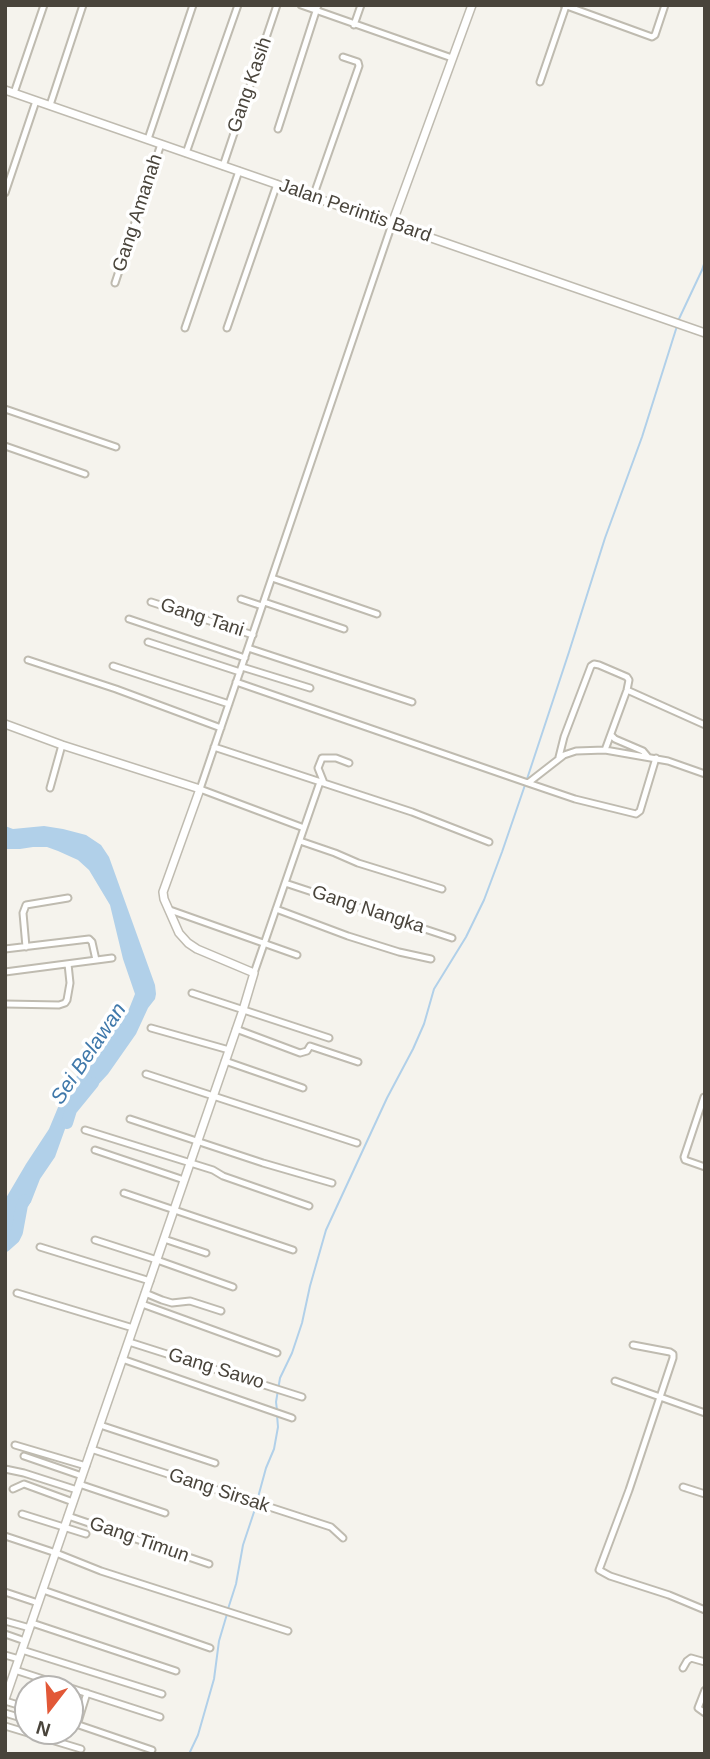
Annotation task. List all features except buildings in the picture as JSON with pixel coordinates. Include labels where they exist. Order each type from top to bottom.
[{"type":"street","points":[[14,93],[44,5]]},
{"type":"street","points":[[50,105],[83,5]]},
{"type":"street","points":[[148,139],[193,5]]},
{"type":"street","points":[[186,153],[238,5]]},
{"type":"street","name":"Gang Kasih","points":[[223,166],[277,5]]},
{"type":"street","points":[[301,5],[317,8],[354,25],[452,58]]},
{"type":"street","points":[[354,25],[361,5]]},
{"type":"street","points":[[254,973],[188,943],[180,933],[163,892],[392,224],[472,5]]},
{"type":"street","points":[[540,82],[565,5],[652,37],[665,5]]},
{"type":"street","points":[[588,14],[591,5]]},
{"type":"street","points":[[278,129],[317,8]]},
{"type":"street","points":[[313,197],[359,66],[358,62],[343,57]]},
{"type":"street","name":"Jalan Perintis Bard","points":[[5,90],[705,333]]},
{"type":"street","points":[[5,193],[36,101]]},
{"type":"street","name":"Gang Amanah","points":[[115,283],[160,144]]},
{"type":"street","points":[[185,328],[239,171]]},
{"type":"street","points":[[227,328],[277,184]]},
{"type":"street","points":[[5,409],[116,447]]},
{"type":"street","points":[[5,446],[85,474]]},
{"type":"street","points":[[272,578],[377,614]]},
{"type":"street","points":[[241,599],[344,629]]},
{"type":"street","name":"Gang Tani","points":[[151,602],[253,635]]},
{"type":"street","points":[[129,619],[245,658]]},
{"type":"street","points":[[148,642],[310,688]]},
{"type":"street","points":[[248,648],[412,702]]},
{"type":"street","points":[[28,660],[221,728]]},
{"type":"street","points":[[559,757],[564,737],[594,664],[629,680],[605,750]]},
{"type":"street","points":[[113,666],[229,704]]},
{"type":"street","points":[[236,682],[575,799],[636,814],[640,811],[656,758]]},
{"type":"street","points":[[627,690],[705,724]]},
{"type":"street","points":[[5,724],[200,789],[304,828]]},
{"type":"street","points":[[611,735],[643,751],[648,757]]},
{"type":"street","points":[[50,788],[62,745]]},
{"type":"street","points":[[214,747],[412,813],[489,842]]},
{"type":"street","points":[[527,782],[559,757],[576,751],[605,750],[656,758],[705,774]]},
{"type":"street","points":[[6,1697],[299,841],[322,782],[318,768],[322,758],[336,758],[349,763]]},
{"type":"street","points":[[299,841],[442,889]]},
{"type":"street","name":"Gang Nangka","points":[[285,883],[452,938]]},
{"type":"street","points":[[26,947],[23,913],[26,905],[68,898]]},
{"type":"street","points":[[276,909],[373,944],[431,959]]},
{"type":"street","points":[[170,910],[298,955]]},
{"type":"street","points":[[5,950],[89,939],[93,942],[96,960]]},
{"type":"street","points":[[5,972],[112,958]]},
{"type":"street","points":[[5,1003],[65,1003],[70,983],[68,964]]},
{"type":"street","points":[[191,993],[329,1038]]},
{"type":"street","points":[[151,1028],[229,1050]]},
{"type":"street","points":[[236,1029],[300,1053],[307,1051],[310,1046],[358,1062]]},
{"type":"street","points":[[225,1060],[303,1088]]},
{"type":"street","points":[[146,1074],[357,1143]]},
{"type":"street","points":[[705,1096],[684,1157],[685,1160],[705,1167]]},
{"type":"street","points":[[131,1119],[332,1183]]},
{"type":"street","points":[[85,1130],[213,1170],[228,1178],[309,1206]]},
{"type":"street","points":[[95,1150],[184,1180]]},
{"type":"street","points":[[124,1193],[293,1250]]},
{"type":"street","points":[[164,1239],[206,1253]]},
{"type":"street","points":[[95,1241],[233,1287]]},
{"type":"street","points":[[40,1247],[149,1281]]},
{"type":"street","points":[[17,1293],[133,1328]]},
{"type":"street","points":[[145,1293],[172,1303],[190,1301],[221,1311]]},
{"type":"street","points":[[142,1304],[277,1353]]},
{"type":"street","name":"Gang Sawo","points":[[128,1342],[302,1397]]},
{"type":"street","points":[[634,1345],[673,1354],[629,1490],[599,1570],[705,1610]]},
{"type":"street","points":[[122,1359],[292,1418]]},
{"type":"street","points":[[615,1381],[705,1413]]},
{"type":"street","points":[[100,1425],[215,1463]]},
{"type":"street","points":[[15,1445],[86,1466]]},
{"type":"street","name":"Gang Sirsak","points":[[91,1449],[331,1527],[343,1538]]},
{"type":"street","points":[[24,1456],[80,1484]]},
{"type":"street","points":[[5,1469],[80,1484],[165,1513]]},
{"type":"street","points":[[13,1489],[24,1484],[73,1502]]},
{"type":"street","points":[[683,1488],[705,1494]]},
{"type":"street","points":[[22,1514],[86,1534]]},
{"type":"street","name":"Gang Timun","points":[[68,1516],[209,1564]]},
{"type":"street","points":[[5,1536],[101,1572],[288,1632]]},
{"type":"street","points":[[43,1590],[210,1648]]},
{"type":"street","points":[[5,1592],[38,1603]]},
{"type":"street","points":[[5,1620],[31,1625],[176,1671]]},
{"type":"street","points":[[5,1634],[25,1641]]},
{"type":"street","points":[[22,1650],[163,1695]]},
{"type":"street","points":[[5,1655],[19,1659]]},
{"type":"street","points":[[683,1668],[691,1658],[705,1662]]},
{"type":"street","points":[[15,1670],[160,1717]]},
{"type":"street","points":[[705,1690],[698,1706],[705,1713]]},
{"type":"street","points":[[84,1699],[87,1693]]},
{"type":"street","points":[[5,1726],[81,1749]]},
{"type":"street","points":[[84,1728],[152,1750]]},
{"type":"water","name":"Sei Belawan","points":[[5,826],[13,829],[44,826],[63,829],[86,835],[101,845],[109,857],[156,994],[136,1034],[108,1074],[74,1104],[55,1157],[5,1244],[6,1198],[49,1129],[65,1094],[104,1035],[129,1009],[135,994],[110,905],[89,870],[78,860],[47,847],[5,849]]},
{"type":"waterway","points":[[678,321],[705,261]]},
{"type":"waterway","points":[[527,779],[677,326]]},
{"type":"waterway","points":[[277,1410],[280,1378],[302,1323],[326,1230],[387,1098],[413,1049],[424,1024],[434,989],[466,937],[484,900],[525,785]]},
{"type":"waterway","name":"Sei Belawan","points":[[67,1123],[71,1110],[93,1083]]},
{"type":"waterway","name":"Sei Belawan","points":[[5,1246],[17,1232],[25,1200]]},
{"type":"waterway","points":[[257,1501],[274,1449],[277,1415]]},
{"type":"waterway","points":[[228,1609],[243,1545],[256,1506]]},
{"type":"waterway","points":[[189,1754],[198,1735],[214,1679],[219,1641],[227,1614]]}]
